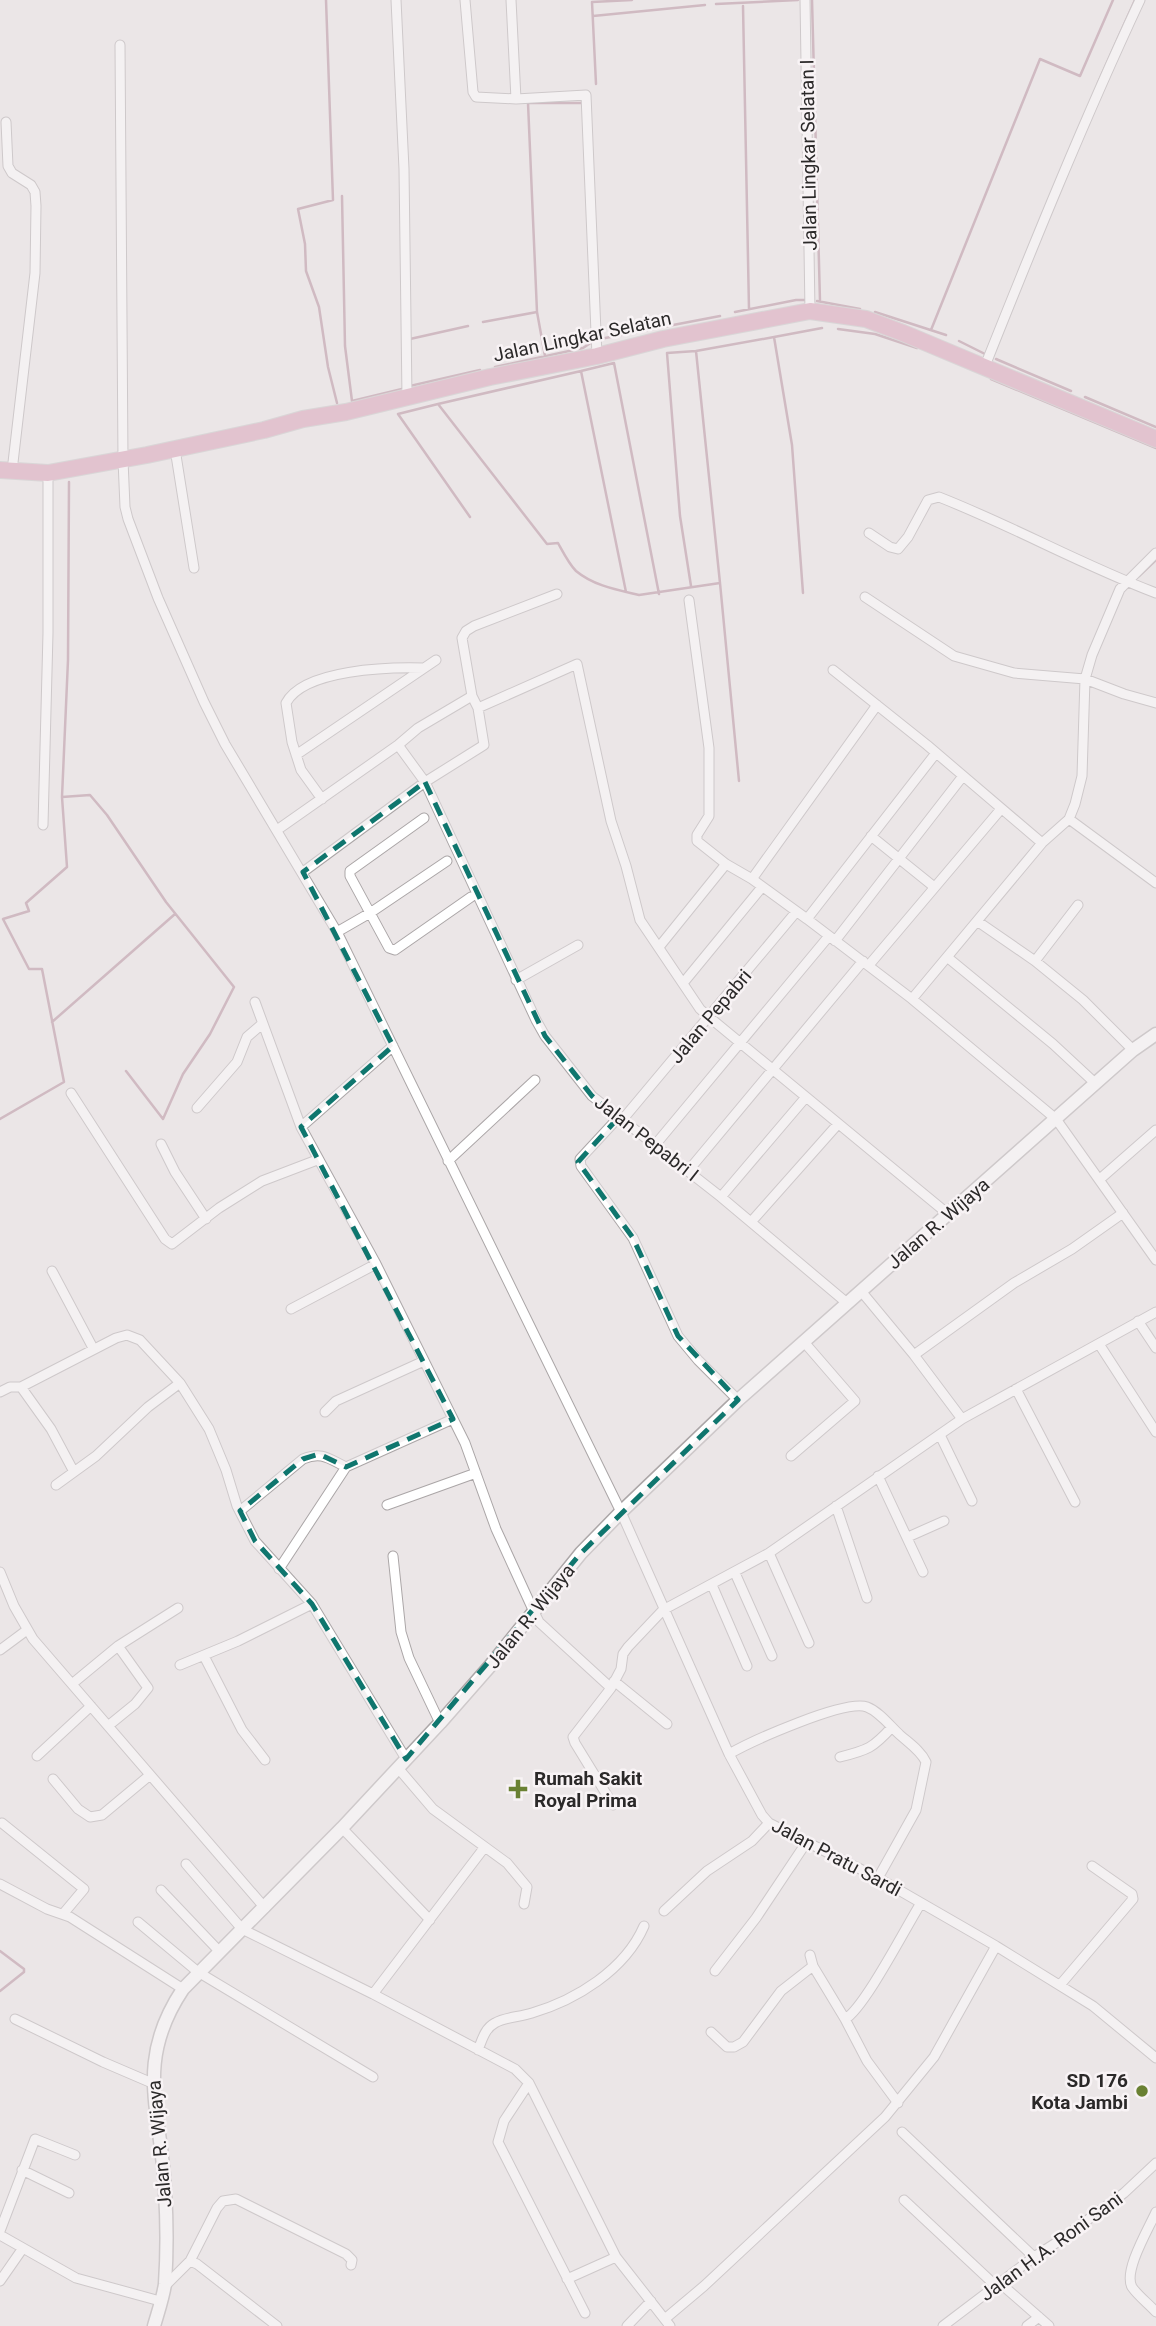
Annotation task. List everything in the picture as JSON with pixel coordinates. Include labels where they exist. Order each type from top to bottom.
[{"type":"highway","name":"Jalan Lingkar Selatan","points":[[6,470],[48,473],[123,460],[597,356],[663,339],[810,311],[866,319],[1156,439]]},
{"type":"street","points":[[396,0],[404,169],[407,397]]},
{"type":"street","points":[[465,0],[474,95],[479,99],[586,95],[597,356]]},
{"type":"street","points":[[511,0],[516,99]]},
{"type":"street","name":"Jalan Lingkar Selatan I","points":[[805,0],[810,311]]},
{"type":"street","points":[[985,366],[1031,250],[1140,0]]},
{"type":"street","name":"Jalan Pratu Sardi","points":[[120,45],[125,507],[158,598],[225,744],[337,932],[621,1512],[729,1754],[757,1807],[769,1823],[878,1878],[996,1946],[1093,2006],[1156,2058]]},
{"type":"street","points":[[6,122],[8,166],[12,173],[31,185],[35,192],[36,206],[35,273],[6,470]]},
{"type":"street","points":[[175,449],[194,568]]},
{"type":"street","points":[[43,825],[48,633],[48,473]]},
{"type":"street","points":[[869,533],[890,548],[898,549],[908,537],[928,500],[939,497],[1156,593]]},
{"type":"street","points":[[912,999],[1042,843],[1069,819],[1082,776],[1085,679],[1112,603],[1126,582],[1156,553]]},
{"type":"street","points":[[303,872],[425,782],[484,745],[462,638],[466,631],[557,594]]},
{"type":"street","points":[[865,597],[954,656],[1014,673],[1085,679],[1156,703]]},
{"type":"street","points":[[689,600],[709,748],[709,816],[696,839],[726,864],[752,879],[866,963],[1056,1119],[1156,1260]]},
{"type":"street","points":[[296,755],[436,660]]},
{"type":"street","points":[[478,709],[577,664],[611,821],[642,925],[709,1017],[948,1214]]},
{"type":"street","points":[[322,799],[301,770],[296,755],[286,703],[289,698],[309,682],[366,669],[424,668]]},
{"type":"street","points":[[833,670],[1042,843]]},
{"type":"street","points":[[277,830],[418,728],[472,696]]},
{"type":"street","points":[[752,879],[877,705]]},
{"type":"street","name":"Jalan Pepabri I","points":[[398,745],[425,782],[516,980],[545,1036],[592,1096],[721,1197],[847,1303]]},
{"type":"street","points":[[807,919],[936,753]]},
{"type":"street","points":[[655,1145],[740,1042],[832,938],[963,776]]},
{"type":"street","points":[[688,1171],[1001,809]]},
{"type":"street","points":[[424,818],[350,871],[389,948],[394,950],[471,897]]},
{"type":"street","points":[[1069,819],[1156,883]]},
{"type":"street","points":[[871,836],[933,886]]},
{"type":"street","points":[[337,932],[447,861]]},
{"type":"street","points":[[659,947],[726,864]]},
{"type":"street","points":[[684,982],[762,887]]},
{"type":"street","points":[[1035,961],[1078,905]]},
{"type":"street","name":"Jalan Pepabri","points":[[738,1400],[678,1336],[633,1238],[581,1166],[580,1159],[621,1119],[796,912]]},
{"type":"street","points":[[976,921],[1035,961],[1083,1000],[1133,1050]]},
{"type":"street","points":[[516,980],[578,945]]},
{"type":"street","points":[[947,957],[1053,1044],[1095,1083]]},
{"type":"street","points":[[255,1002],[301,1127],[376,1264],[453,1419],[496,1529],[539,1622],[613,1685],[667,1724]]},
{"type":"street","points":[[197,1108],[237,1062],[247,1037],[262,1024]]},
{"type":"street","name":"Jalan R. Wijaya","points":[[154,2326],[164,2287],[165,2190],[152,2083],[162,2030],[171,2007],[183,1989],[265,1908],[440,1723],[491,1666],[581,1553],[621,1512],[738,1400],[1095,1083],[1156,1034]]},
{"type":"street","points":[[301,1127],[393,1046]]},
{"type":"street","points":[[448,1161],[535,1080]]},
{"type":"street","points":[[71,1093],[165,1239],[172,1244],[219,1208],[262,1181],[317,1160]]},
{"type":"street","points":[[721,1197],[806,1097]]},
{"type":"street","points":[[751,1222],[838,1124]]},
{"type":"street","points":[[1100,1179],[1156,1130]]},
{"type":"street","points":[[161,1144],[175,1172],[206,1219]]},
{"type":"street","points":[[914,1355],[1014,1283],[1072,1249],[1123,1213]]},
{"type":"street","points":[[291,1309],[376,1264]]},
{"type":"street","points":[[52,1271],[93,1348]]},
{"type":"street","points":[[861,1291],[962,1419]]},
{"type":"street","points":[[614,1805],[573,1737],[613,1685],[628,1647],[663,1610],[769,1553],[962,1419],[1156,1312]]},
{"type":"street","points":[[1138,1321],[1156,1348]]},
{"type":"street","points":[[0,1392],[10,1387],[21,1387],[93,1348],[127,1335],[141,1340],[180,1383],[209,1429],[240,1511],[255,1541],[312,1604],[402,1763],[433,1809],[507,1863],[527,1887],[524,1904]]},
{"type":"street","points":[[791,1456],[855,1401],[804,1342]]},
{"type":"street","points":[[1099,1344],[1156,1432]]},
{"type":"street","points":[[325,1412],[336,1401],[424,1361]]},
{"type":"street","points":[[56,1485],[96,1456],[148,1407],[180,1383]]},
{"type":"street","points":[[21,1387],[51,1429],[74,1472]]},
{"type":"street","points":[[1016,1389],[1075,1502]]},
{"type":"street","points":[[279,1569],[346,1467],[453,1419]]},
{"type":"street","points":[[940,1435],[972,1501]]},
{"type":"street","points":[[240,1511],[303,1459],[312,1455],[319,1454],[346,1467]]},
{"type":"street","points":[[387,1505],[476,1473]]},
{"type":"street","points":[[878,1476],[923,1572]]},
{"type":"street","points":[[836,1506],[867,1598]]},
{"type":"street","points":[[908,1537],[944,1521]]},
{"type":"street","points":[[769,1553],[809,1643]]},
{"type":"street","points":[[393,1556],[401,1632],[409,1658],[440,1723]]},
{"type":"street","points":[[0,1572],[27,1630],[265,1908]]},
{"type":"street","points":[[735,1573],[772,1656]]},
{"type":"street","points":[[712,1585],[747,1666]]},
{"type":"street","points":[[180,1665],[312,1604]]},
{"type":"street","points":[[72,1684],[118,1646],[178,1608]]},
{"type":"street","points":[[0,1650],[27,1630]]},
{"type":"street","points":[[108,1727],[135,1704],[148,1688],[118,1646]]},
{"type":"street","points":[[204,1656],[242,1730],[265,1760]]},
{"type":"street","points":[[37,1756],[91,1706]]},
{"type":"street","points":[[729,1754],[767,1734],[850,1707],[870,1709],[892,1727],[920,1753],[925,1767],[916,1810],[878,1878]]},
{"type":"street","points":[[840,1756],[875,1745],[892,1727]]},
{"type":"street","points":[[53,1779],[78,1809],[90,1818],[102,1815],[150,1775]]},
{"type":"street","points":[[2,1823],[84,1889],[64,1914]]},
{"type":"street","points":[[664,1911],[707,1871],[751,1842],[769,1823]]},
{"type":"street","points":[[342,1828],[430,1920]]},
{"type":"street","points":[[715,1971],[756,1918],[806,1843]]},
{"type":"street","points":[[373,1994],[484,1847]]},
{"type":"street","points":[[186,1864],[242,1929],[515,2069],[529,2083],[615,2257],[668,2322],[886,2117],[934,2057],[996,1946]]},
{"type":"street","points":[[1059,1985],[1133,1899],[1132,1894],[1092,1866]]},
{"type":"street","points":[[0,1884],[47,1909],[64,1914],[183,1989]]},
{"type":"street","points":[[161,1890],[219,1951]]},
{"type":"street","points":[[845,2019],[854,2013],[870,1989],[920,1903]]},
{"type":"street","points":[[138,1922],[198,1972],[373,2077]]},
{"type":"street","points":[[478,2050],[487,2029],[496,2022],[533,2013],[590,1987],[629,1952],[644,1926]]},
{"type":"street","points":[[810,1955],[813,1966],[867,2062],[898,2102]]},
{"type":"street","points":[[712,2032],[727,2047],[743,2042],[781,1991],[813,1966]]},
{"type":"street","points":[[15,2019],[152,2083]]},
{"type":"street","points":[[529,2083],[504,2121],[498,2142],[585,2313]]},
{"type":"street","points":[[902,2132],[1034,2257]]},
{"type":"street","points":[[75,2155],[35,2139],[0,2233],[76,2278],[160,2301]]},
{"type":"street","name":"Jalan H.A. Roni Sani","points":[[943,2326],[1124,2193],[1156,2164]]},
{"type":"street","points":[[22,2170],[69,2193]]},
{"type":"street","points":[[164,2287],[190,2260],[217,2208],[223,2201],[236,2199],[346,2254],[352,2260],[351,2265]]},
{"type":"street","points":[[904,2200],[1049,2326]]},
{"type":"street","points":[[1156,2212],[1135,2256],[1130,2277],[1132,2286],[1156,2312]]},
{"type":"street","points":[[0,2281],[23,2248]]},
{"type":"street","points":[[567,2279],[615,2257]]},
{"type":"street","points":[[190,2260],[277,2326]]},
{"type":"street","points":[[627,2326],[651,2301]]},
{"type":"street","points":[[1027,2326],[1039,2317]]},
{"type":"street","points":[[954,2318],[961,2326]]},
{"type":"highlighted area","points":[[425,782],[545,1036],[592,1096],[618,1118],[578,1162],[633,1238],[678,1336],[738,1400],[581,1553],[406,1759],[312,1604],[255,1541],[240,1511],[303,1459],[319,1454],[346,1467],[453,1419],[301,1127],[393,1046],[303,872]]},
{"type":"waterway","points":[[326,0],[333,200],[298,209],[305,244],[306,271],[319,307],[328,367],[337,403]]},
{"type":"waterway","points":[[596,84],[592,2],[632,0]]},
{"type":"waterway","points":[[716,4],[798,0]]},
{"type":"waterway","points":[[812,0],[820,301]]},
{"type":"waterway","points":[[931,330],[1040,59],[1080,76],[1113,0]]},
{"type":"waterway","points":[[1098,83],[1135,0]]},
{"type":"waterway","points":[[593,16],[705,5]]},
{"type":"waterway","points":[[743,6],[749,309]]},
{"type":"waterway","points":[[545,356],[537,312],[528,103],[583,103]]},
{"type":"waterway","points":[[342,196],[345,346],[352,401],[406,388]]},
{"type":"waterway","points":[[735,312],[808,300]]},
{"type":"waterway","points":[[817,301],[860,309]]},
{"type":"waterway","points":[[483,322],[537,312]]},
{"type":"waterway","points":[[875,312],[946,335]]},
{"type":"waterway","points":[[600,339],[720,316]]},
{"type":"waterway","points":[[410,339],[468,326]]},
{"type":"waterway","points":[[774,337],[822,328]]},
{"type":"waterway","points":[[838,329],[875,334],[917,348]]},
{"type":"waterway","points":[[626,592],[581,371],[438,404],[547,544],[558,543],[571,565],[583,576],[606,587],[623,591],[631,593],[639,595],[720,583],[696,351],[774,337],[792,445],[803,593]]},
{"type":"waterway","points":[[495,367],[583,348],[595,340]]},
{"type":"waterway","points":[[959,341],[985,354]]},
{"type":"waterway","points":[[691,586],[680,516],[667,353],[696,351]]},
{"type":"waterway","points":[[996,359],[1071,391]]},
{"type":"waterway","points":[[581,371],[614,363],[659,594]]},
{"type":"waterway","points":[[410,386],[480,370]]},
{"type":"waterway","points":[[991,379],[1156,448]]},
{"type":"waterway","points":[[1085,397],[1156,427]]},
{"type":"waterway","points":[[438,404],[398,414],[470,517]]},
{"type":"waterway","points":[[62,797],[68,660],[69,482]]},
{"type":"waterway","points":[[1139,576],[1156,560]]},
{"type":"waterway","points":[[720,583],[739,781]]},
{"type":"waterway","points":[[0,1119],[64,1082],[42,969],[29,969],[3,919],[29,911],[26,903],[67,867],[62,797],[90,795],[107,815],[166,902],[234,987],[210,1034],[183,1074],[163,1119],[126,1071]]},
{"type":"waterway","points":[[52,1022],[175,914]]},
{"type":"waterway","points":[[0,1951],[24,1969],[24,1972],[0,1991]]},
{"type":"place","name":"Rumah Sakit Royal Prima","points":[[518,1789]]},
{"type":"place","name":"SD 176 Kota Jambi","points":[[1142,2091]]}]
